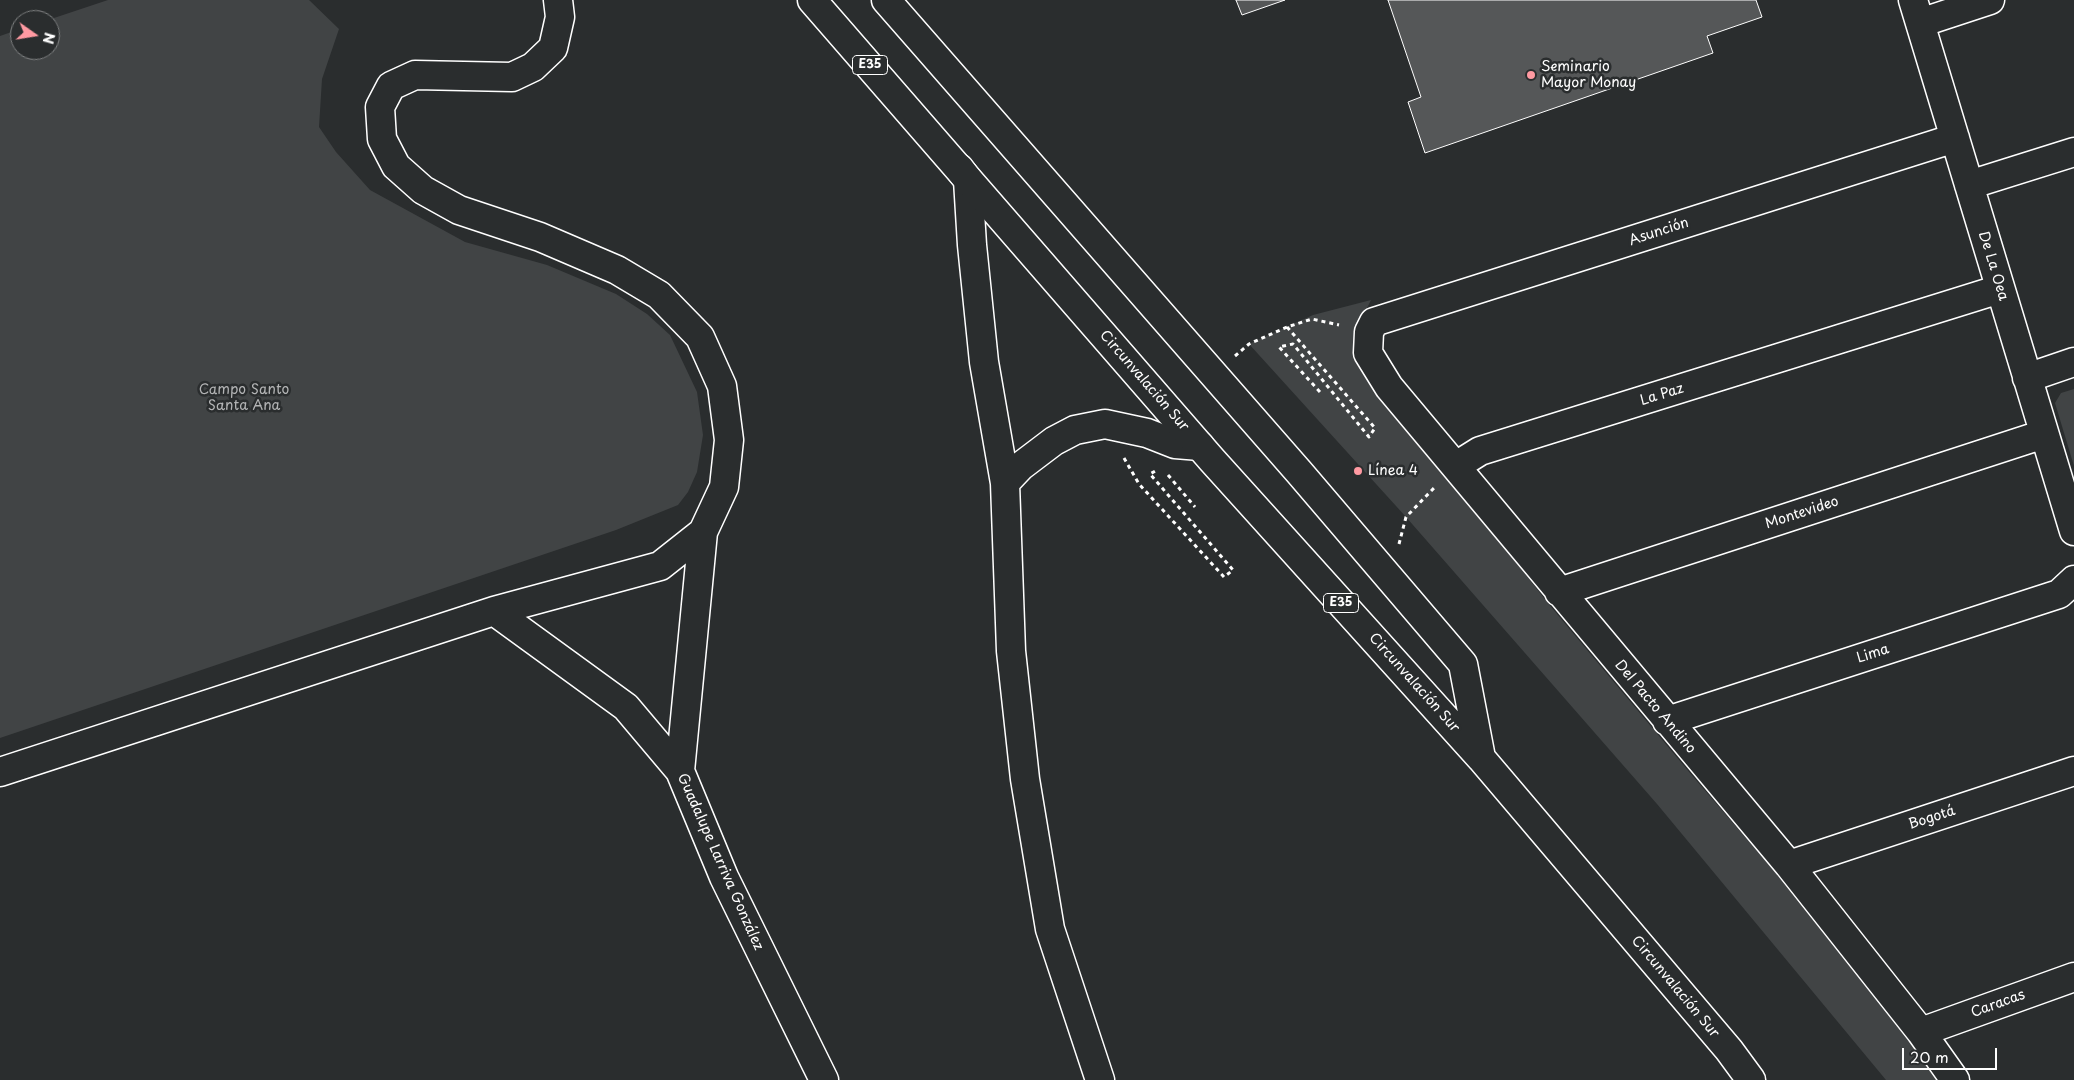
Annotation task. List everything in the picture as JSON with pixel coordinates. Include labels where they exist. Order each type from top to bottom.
[{"type":"main road","points":[[558,0],[560,17],[553,48],[533,67],[512,77],[415,75],[391,86],[380,106],[382,139],[396,166],[423,190],[459,210],[540,237],[617,270],[659,295],[700,337],[722,386],[728,440],[724,487],[704,532],[680,771]]},
{"type":"main road","name":"Circunvalación Sur","points":[[812,0],[1200,446],[1481,758],[1729,1050],[1751,1080]]},
{"type":"main road","name":"Circunvalación Sur","points":[[886,0],[1391,578],[1463,664],[1481,758]]},
{"type":"main road","points":[[1917,12],[1990,0]]},
{"type":"main road","name":"De La Oea","points":[[1917,12],[2074,531]]},
{"type":"main road","points":[[927,130],[968,180],[972,245],[984,362],[1005,483],[1011,651],[1024,779],[1050,929],[1100,1080]]},
{"type":"main road","name":"Asunción","points":[[1369,332],[1374,322],[1955,138]]},
{"type":"main road","points":[[1969,185],[2074,152]]},
{"type":"main road","name":"La Paz","points":[[1456,466],[1480,451],[2000,289]]},
{"type":"main road","name":"Del Pacto Andino","points":[[1369,332],[1368,354],[1389,387],[1789,865],[1922,1032],[1954,1080]]},
{"type":"main road","points":[[2027,378],[2074,362]]},
{"type":"main road","points":[[1005,483],[1054,441],[1075,430],[1105,424],[1147,433],[1175,444],[1200,446]]},
{"type":"main road","name":"Montevideo","points":[[1559,592],[2044,434]]},
{"type":"main road","points":[[0,772],[494,611],[660,566],[704,532]]},
{"type":"main road","name":"Lima","points":[[1667,721],[2059,594],[2074,580]]},
{"type":"main road","name":"Guadalupe Larriva González","points":[[494,611],[626,707],[680,771],[724,877],[824,1080]]},
{"type":"main road","name":"Bogotá","points":[[1789,865],[2074,771]]},
{"type":"main road","name":"Caracas","points":[[1922,1032],[2074,977]]},
{"type":"path","points":[[1213,374],[1250,344],[1287,327],[1312,319],[1369,332]]},
{"type":"path","points":[[1287,327],[1375,428],[1369,437],[1293,344],[1279,347],[1320,392]]},
{"type":"path","points":[[1105,424],[1139,484],[1224,577],[1233,570],[1150,474],[1161,466]]},
{"type":"path","points":[[1391,578],[1406,517],[1456,466]]},
{"type":"path","points":[[1167,473],[1195,507]]},
{"type":"green space","name":"Campo Santo Santa Ana","points":[[108,0],[309,0],[339,29],[322,79],[319,127],[336,152],[370,190],[465,242],[547,265],[616,294],[647,314],[670,335],[697,392],[703,435],[697,472],[688,492],[678,505],[616,530],[0,738],[0,36],[10,32],[10,60],[60,60],[60,16]]},
{"type":"green space","points":[[1371,300],[1362,318],[1355,356],[1547,602],[1818,922],[1896,1022],[1936,1080],[1886,1080],[1657,804],[1406,517],[1249,344],[1313,315]]},
{"type":"green space","points":[[2074,389],[2074,466],[2055,403],[2061,393]]},
{"type":"building","points":[[1236,0],[1285,0],[1242,15]]},
{"type":"building","name":"Seminario Mayor Monay","points":[[1388,0],[1756,0],[1762,17],[1707,36],[1713,53],[1425,153],[1408,102],[1421,97]]},
{"type":"place","name":"Seminario Mayor Monay","points":[[1531,75]]},
{"type":"place","name":"Línea 4","points":[[1358,471]]}]
